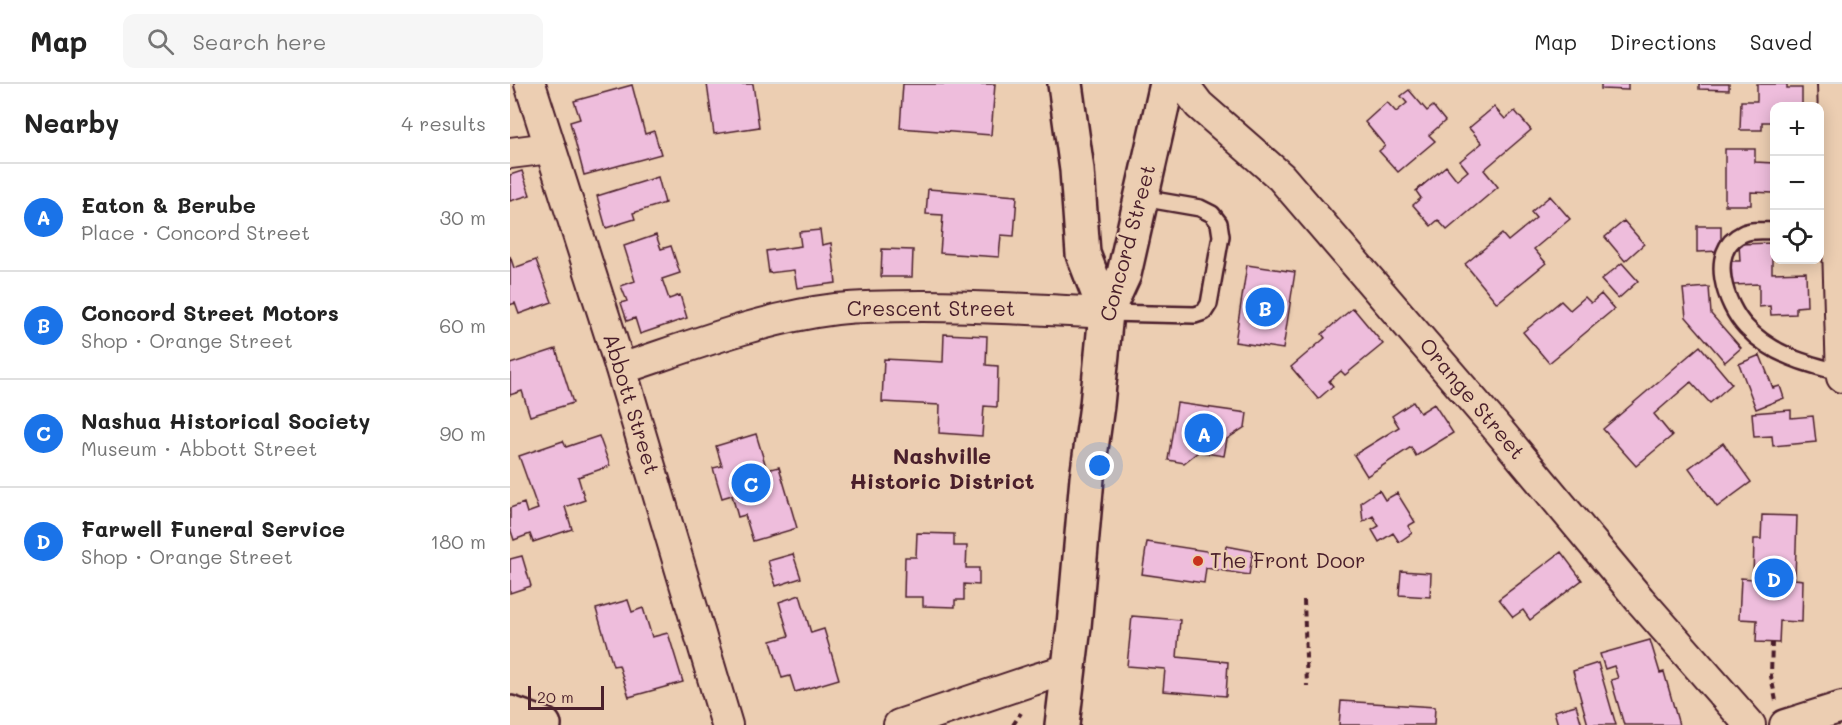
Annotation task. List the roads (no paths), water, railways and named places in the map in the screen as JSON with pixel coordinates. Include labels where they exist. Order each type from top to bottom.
[{"type":"main road","points":[[1065,84],[1077,170],[1083,254],[1106,313]]},
{"type":"main road","name":"Concord Street","points":[[1062,725],[1106,313],[1124,274],[1167,84]]},
{"type":"main road","points":[[510,713],[544,725]]},
{"type":"street","name":"Abbott Street","points":[[530,84],[621,369],[727,725]]},
{"type":"street","name":"Orange Street","points":[[1183,84],[1199,105],[1281,177],[1495,426],[1640,600],[1750,725]]},
{"type":"street","points":[[1833,84],[1829,231],[1842,378]]},
{"type":"street","points":[[510,153],[550,148]]},
{"type":"street","name":"Crescent Street","points":[[621,369],[746,328],[835,309],[869,306],[970,306],[1106,313]]},
{"type":"street","points":[[899,725],[1069,669]]},
{"type":"street","points":[[1781,716],[1842,707]]},
{"type":"lane","points":[[1106,313],[1195,315],[1204,312],[1209,304],[1221,236],[1219,223],[1212,214],[1200,208],[1142,198]]},
{"type":"lane","points":[[1770,231],[1743,234],[1730,243],[1724,257],[1722,272],[1724,286],[1732,308],[1746,327],[1767,345],[1794,360],[1842,373]]},
{"type":"place","name":"Concord Street Motors","points":[[1265,307]]},
{"type":"place","name":"Eaton & Berube","points":[[1204,433]]},
{"type":"place","name":"Nashua Historical Society","points":[[751,483]]},
{"type":"place","name":"The Front Door","points":[[1198,561]]},
{"type":"place","name":"Farwell Funeral Service","points":[[1774,578]]},
{"type":"district","name":"Nashville Historic District","points":[[942,468]]}]
